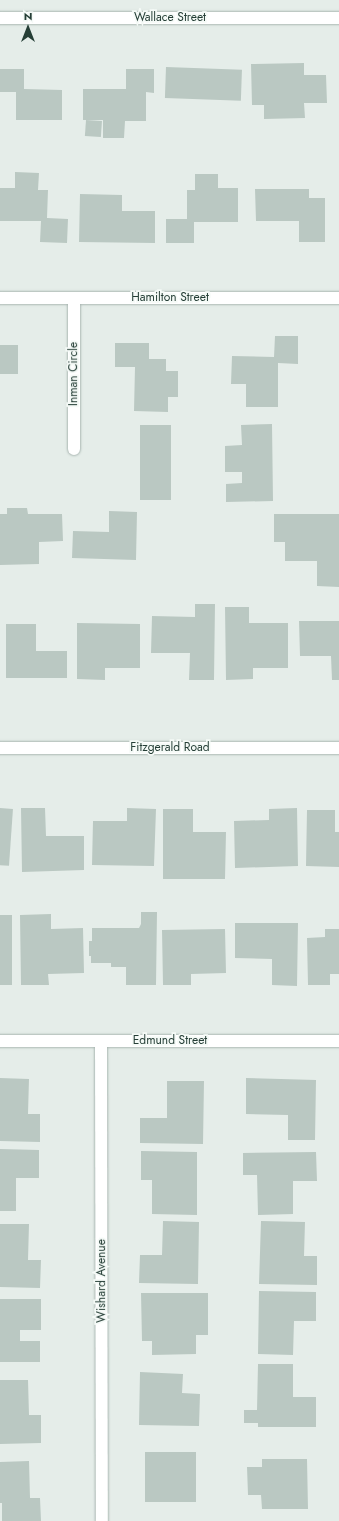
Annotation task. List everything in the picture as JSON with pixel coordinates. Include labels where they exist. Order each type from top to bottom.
[{"type":"street","name":"Wallace Street","points":[[0,18],[339,18]]},
{"type":"street","name":"Hamilton Street","points":[[0,298],[339,298]]},
{"type":"street","name":"Inman Circle","points":[[74,298],[74,449]]},
{"type":"street","name":"Fitzgerald Road","points":[[0,748],[339,748]]},
{"type":"street","name":"Edmund Street","points":[[0,1041],[339,1041]]},
{"type":"street","name":"Wishard Avenue","points":[[101,1041],[102,1521]]},
{"type":"building","points":[[304,63],[304,75],[326,75],[327,103],[304,103],[305,118],[264,119],[264,105],[252,105],[251,64]]},
{"type":"building","points":[[166,67],[242,70],[241,101],[165,98]]},
{"type":"building","points":[[0,69],[24,69],[24,89],[62,90],[62,120],[16,120],[16,92],[0,92]]},
{"type":"building","points":[[126,69],[154,69],[154,93],[146,92],[146,121],[125,121],[124,138],[103,138],[103,120],[83,120],[83,89],[126,89]]},
{"type":"building","points":[[86,120],[102,121],[101,137],[85,136]]},
{"type":"building","points":[[15,172],[39,173],[38,190],[48,190],[47,218],[68,219],[67,243],[40,242],[41,221],[0,221],[0,188],[15,188]]},
{"type":"building","points":[[195,174],[218,174],[218,188],[238,188],[238,222],[194,222],[194,243],[166,243],[166,219],[187,219],[187,190],[195,190]]},
{"type":"building","points":[[255,189],[309,189],[309,198],[325,198],[325,242],[299,242],[299,221],[256,221]]},
{"type":"building","points":[[80,194],[122,195],[122,211],[155,211],[155,243],[79,242]]},
{"type":"building","points":[[275,336],[298,336],[298,364],[278,363],[278,407],[246,407],[246,384],[231,384],[232,356],[274,357]]},
{"type":"building","points":[[115,343],[149,343],[149,359],[166,359],[166,371],[178,371],[178,397],[168,397],[168,412],[134,411],[135,367],[115,367]]},
{"type":"building","points":[[0,345],[18,345],[18,374],[0,374]]},
{"type":"building","points":[[272,424],[273,501],[226,502],[226,484],[242,483],[242,472],[225,472],[225,446],[242,445],[241,425]]},
{"type":"building","points":[[140,425],[171,425],[171,500],[140,500]]},
{"type":"building","points":[[7,508],[27,508],[28,514],[62,514],[63,541],[39,542],[39,564],[0,565],[0,514],[7,514]]},
{"type":"building","points":[[109,511],[137,512],[136,560],[72,558],[73,531],[109,532]]},
{"type":"building","points":[[274,514],[339,514],[339,587],[317,586],[317,561],[285,561],[285,542],[274,542]]},
{"type":"building","points":[[195,604],[215,604],[214,680],[189,680],[190,653],[151,653],[152,616],[195,617]]},
{"type":"building","points":[[225,607],[249,607],[249,623],[288,623],[288,668],[253,668],[253,679],[226,680]]},
{"type":"building","points":[[299,621],[339,621],[339,680],[332,680],[331,656],[300,656]]},
{"type":"building","points":[[77,623],[140,624],[140,668],[105,668],[105,680],[77,679]]},
{"type":"building","points":[[6,624],[36,624],[36,651],[67,651],[67,678],[6,678]]},
{"type":"building","points":[[0,808],[13,809],[9,866],[0,865]]},
{"type":"building","points":[[21,808],[45,808],[46,836],[84,836],[84,870],[22,872]]},
{"type":"building","points":[[127,808],[156,809],[154,866],[92,865],[93,821],[127,821]]},
{"type":"building","points":[[297,808],[298,866],[235,868],[234,821],[269,820],[269,809]]},
{"type":"building","points":[[163,809],[193,809],[193,832],[226,832],[225,879],[163,879]]},
{"type":"building","points":[[307,810],[335,810],[335,832],[339,832],[339,867],[306,866]]},
{"type":"building","points":[[141,912],[157,912],[156,985],[126,985],[126,967],[111,967],[111,963],[91,963],[91,956],[89,956],[89,941],[92,941],[92,928],[139,928],[141,924]]},
{"type":"building","points":[[51,914],[51,929],[83,928],[84,973],[48,974],[49,985],[21,985],[20,915]]},
{"type":"building","points":[[0,915],[12,915],[12,985],[0,985]]},
{"type":"building","points":[[235,923],[298,923],[297,986],[272,985],[272,959],[235,958]]},
{"type":"building","points":[[225,929],[226,973],[191,974],[191,985],[163,985],[162,930]]},
{"type":"building","points":[[325,929],[339,929],[339,974],[330,974],[330,985],[308,985],[307,938],[325,937]]},
{"type":"building","points":[[0,1078],[29,1079],[28,1114],[40,1114],[40,1142],[0,1141]]},
{"type":"building","points":[[246,1078],[316,1080],[315,1140],[288,1140],[288,1115],[246,1114]]},
{"type":"building","points":[[167,1081],[204,1081],[203,1144],[140,1143],[140,1118],[167,1118]]},
{"type":"building","points":[[0,1149],[39,1150],[39,1178],[16,1178],[16,1211],[0,1211]]},
{"type":"building","points":[[141,1151],[197,1152],[197,1215],[152,1214],[152,1180],[141,1180]]},
{"type":"building","points":[[316,1152],[317,1181],[293,1181],[293,1214],[258,1215],[257,1175],[243,1175],[243,1153]]},
{"type":"building","points":[[163,1221],[199,1222],[198,1284],[139,1283],[140,1255],[162,1255]]},
{"type":"building","points":[[261,1221],[305,1222],[304,1256],[317,1256],[317,1285],[259,1284]]},
{"type":"building","points":[[0,1224],[29,1224],[28,1260],[41,1260],[40,1288],[0,1287]]},
{"type":"building","points":[[259,1291],[316,1292],[316,1321],[294,1321],[293,1355],[258,1354]]},
{"type":"building","points":[[141,1293],[208,1293],[208,1335],[196,1335],[196,1354],[152,1355],[152,1341],[142,1341]]},
{"type":"building","points":[[0,1299],[41,1299],[41,1330],[20,1330],[20,1341],[40,1341],[40,1362],[0,1362]]},
{"type":"building","points":[[258,1364],[293,1364],[293,1397],[316,1397],[316,1427],[258,1427],[258,1423],[244,1423],[244,1410],[257,1410]]},
{"type":"building","points":[[140,1372],[183,1374],[182,1393],[200,1394],[199,1426],[139,1425]]},
{"type":"building","points":[[0,1380],[28,1380],[29,1415],[41,1415],[41,1443],[0,1444]]},
{"type":"building","points":[[145,1452],[196,1452],[196,1502],[145,1502]]},
{"type":"building","points":[[262,1459],[307,1459],[308,1509],[262,1509],[261,1495],[248,1495],[247,1467],[262,1467]]},
{"type":"building","points":[[29,1461],[30,1498],[40,1498],[41,1521],[2,1521],[2,1503],[0,1503],[0,1462]]}]
